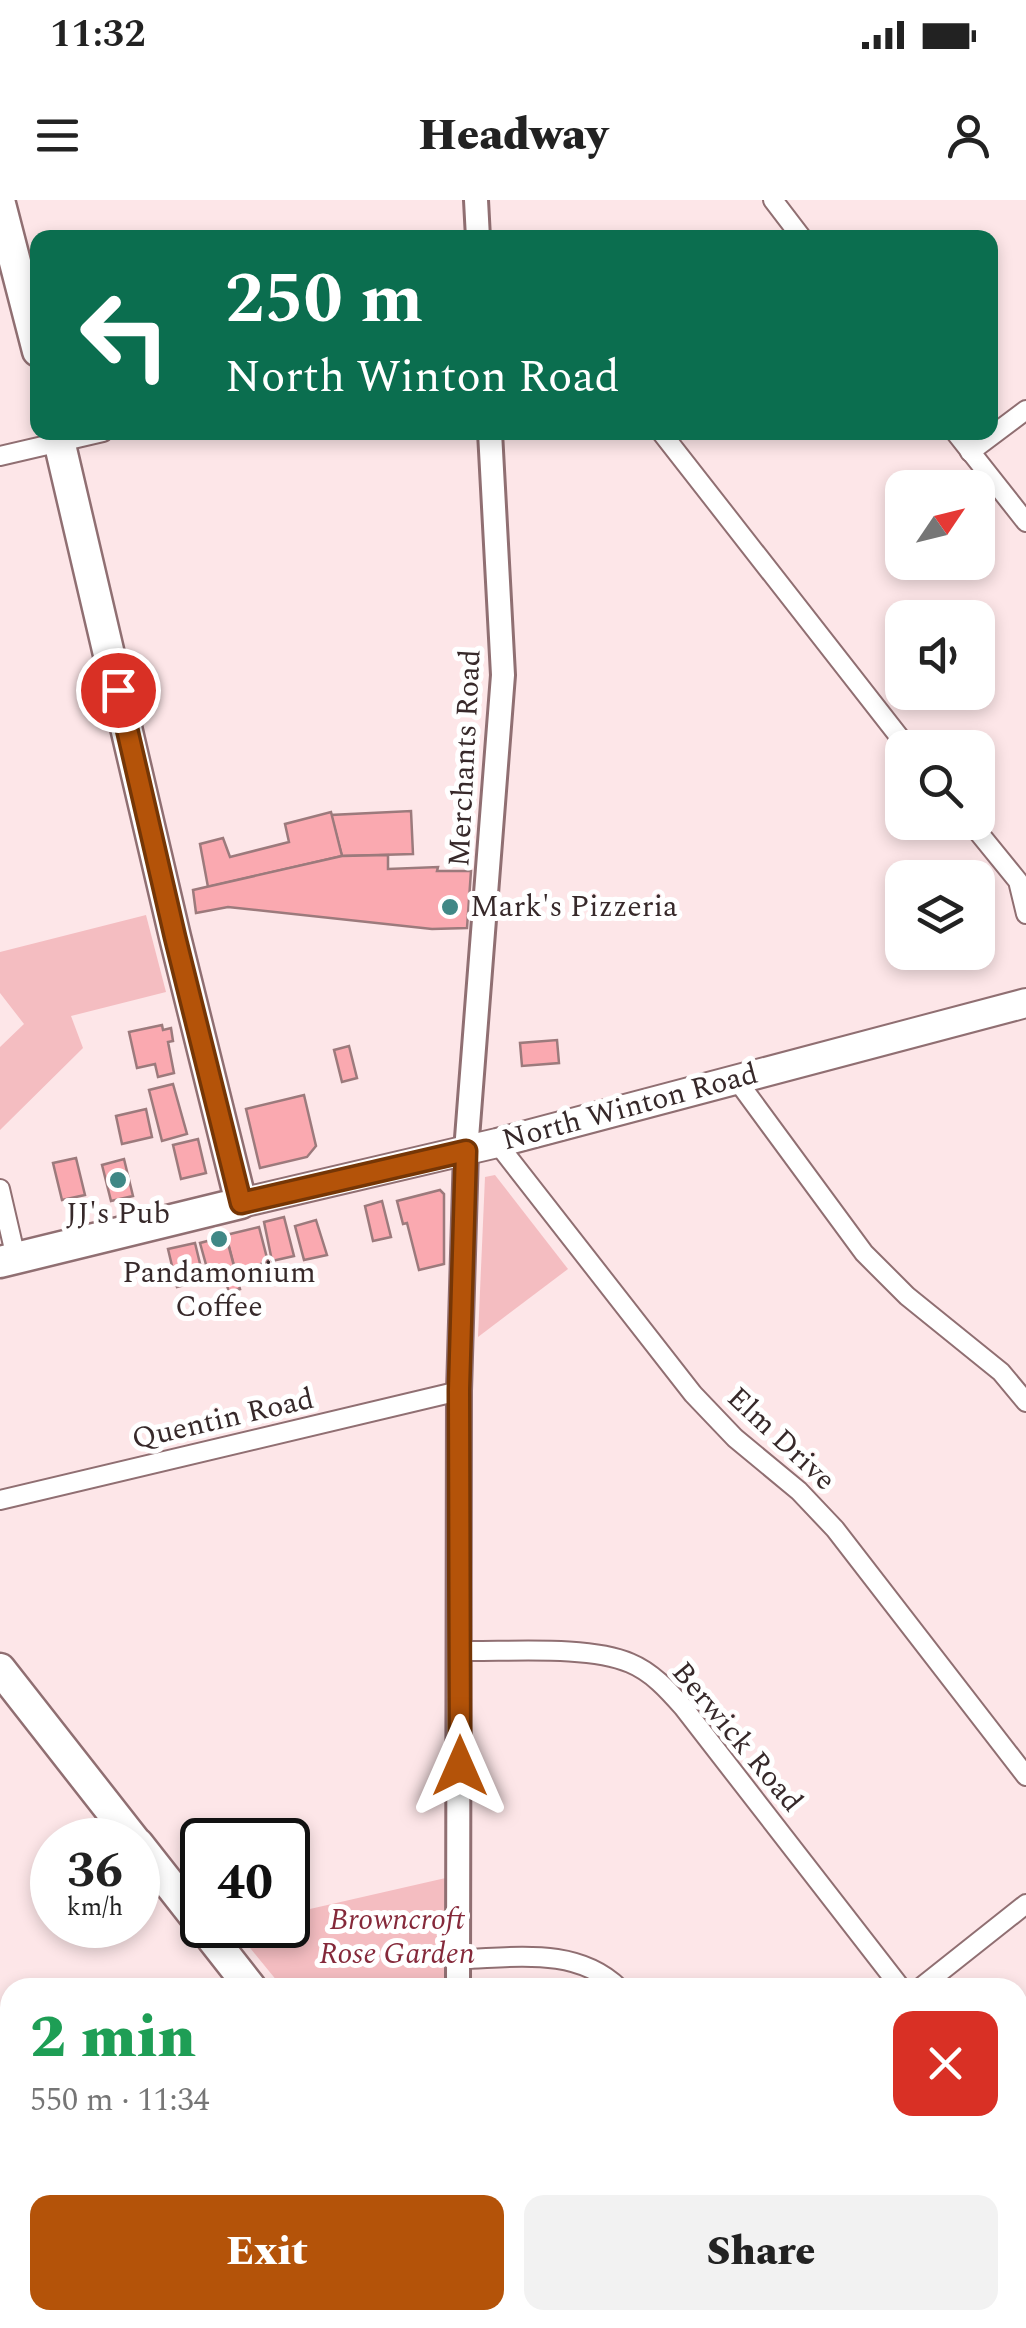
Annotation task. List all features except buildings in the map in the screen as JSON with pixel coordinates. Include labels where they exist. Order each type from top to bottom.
[{"type":"main road","points":[[0,204],[30,320]]},
{"type":"main road","points":[[58,440],[241,1203]]},
{"type":"main road","name":"North Winton Road","points":[[8,1260],[498,1143],[1026,1003]]},
{"type":"main road","points":[[0,1669],[117,1818]]},
{"type":"main road","points":[[160,1873],[242,1978]]},
{"type":"street","points":[[476,200],[478,230]]},
{"type":"street","points":[[773,200],[796,230]]},
{"type":"street","points":[[998,431],[1026,410]]},
{"type":"street","points":[[0,456],[52,440]]},
{"type":"street","name":"Merchants Road","points":[[458,1978],[459,1390],[466,1151],[503,675],[490,440]]},
{"type":"street","points":[[667,440],[894,730]]},
{"type":"street","points":[[961,440],[1026,522]]},
{"type":"street","points":[[970,452],[986,440]]},
{"type":"street","points":[[985,840],[1018,881],[1026,914]]},
{"type":"street","points":[[736,1079],[864,1253],[906,1296],[1001,1372],[1026,1402]]},
{"type":"street","name":"Elm Drive","points":[[498,1143],[693,1394],[834,1529],[1026,1776]]},
{"type":"street","points":[[0,1189],[8,1260]]},
{"type":"street","name":"Quentin Road","points":[[0,1500],[459,1390]]},
{"type":"street","name":"Berwick Road","points":[[460,1651],[591,1654],[611,1656],[642,1669],[683,1707],[893,1978]]},
{"type":"street","points":[[933,1978],[1026,1904]]},
{"type":"street","points":[[458,1959],[570,1960],[600,1970],[608,1978]]},
{"type":"green space","points":[[146,915],[166,992],[71,1016],[83,1048],[0,1130],[0,1047],[24,1024],[0,993],[0,952]]},
{"type":"green space","points":[[495,1175],[568,1269],[478,1337],[485,1177]]},
{"type":"green space","name":"Browncroft Rose Garden","points":[[450,1877],[444,1978],[275,1978],[250,1948],[310,1948],[310,1909]]},
{"type":"place","name":"Mark's Pizzeria","points":[[450,907]]},
{"type":"place","name":"JJ's Pub","points":[[118,1180]]},
{"type":"place","name":"Pandamonium Coffee","points":[[219,1239]]},
{"type":"route","points":[[118,690],[241,1203],[466,1151],[459,1390],[460,1766]]}]
